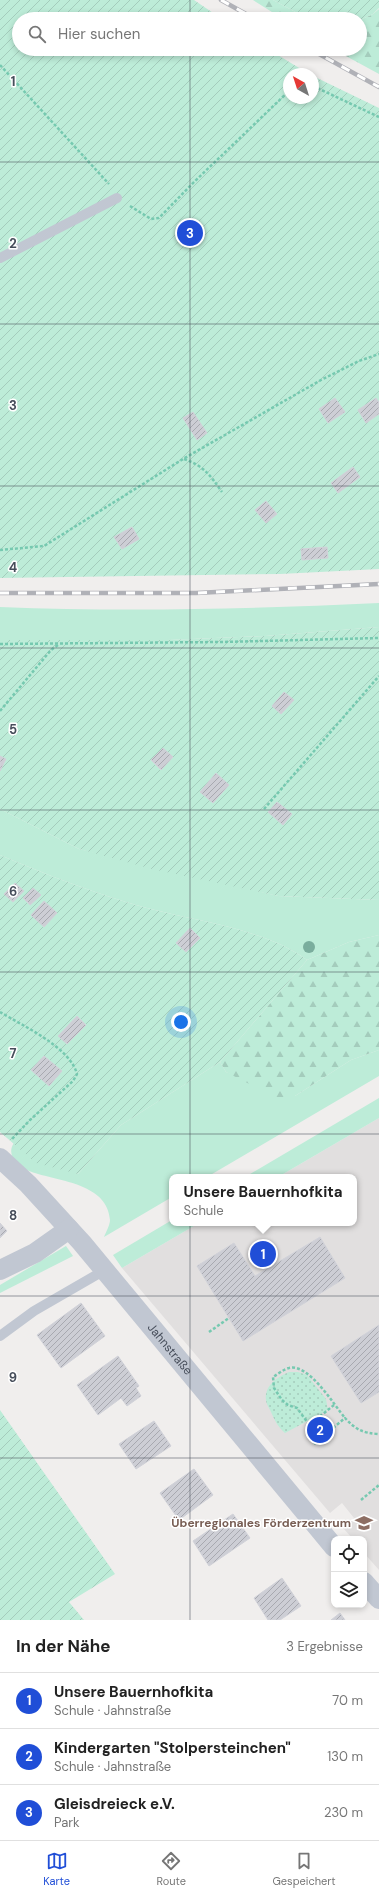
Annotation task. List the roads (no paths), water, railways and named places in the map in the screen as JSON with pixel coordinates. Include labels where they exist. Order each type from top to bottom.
[{"type":"street","name":"Jahnstraße","points":[[4,1151],[28,1184],[105,1270],[331,1543]]},
{"type":"street","points":[[0,1270],[35,1253],[69,1229]]},
{"type":"street","points":[[367,1586],[379,1600]]},
{"type":"lane","points":[[0,258],[117,198]]},
{"type":"lane","points":[[0,1336],[34,1311],[105,1270]]},
{"type":"railway","points":[[221,0],[242,12]]},
{"type":"railway","points":[[323,56],[379,87]]},
{"type":"railway","points":[[0,593],[196,593],[379,584]]},
{"type":"place","name":"Gleisdreieck e.V.","points":[[190,233]]},
{"type":"place","name":"Unsere Bauernhofkita","points":[[263,1254]]},
{"type":"place","name":"Kindergarten \"Stolpersteinchen\"","points":[[320,1430]]},
{"type":"place","name":"Überregionales Förderzentrum","points":[[364,1523]]}]
